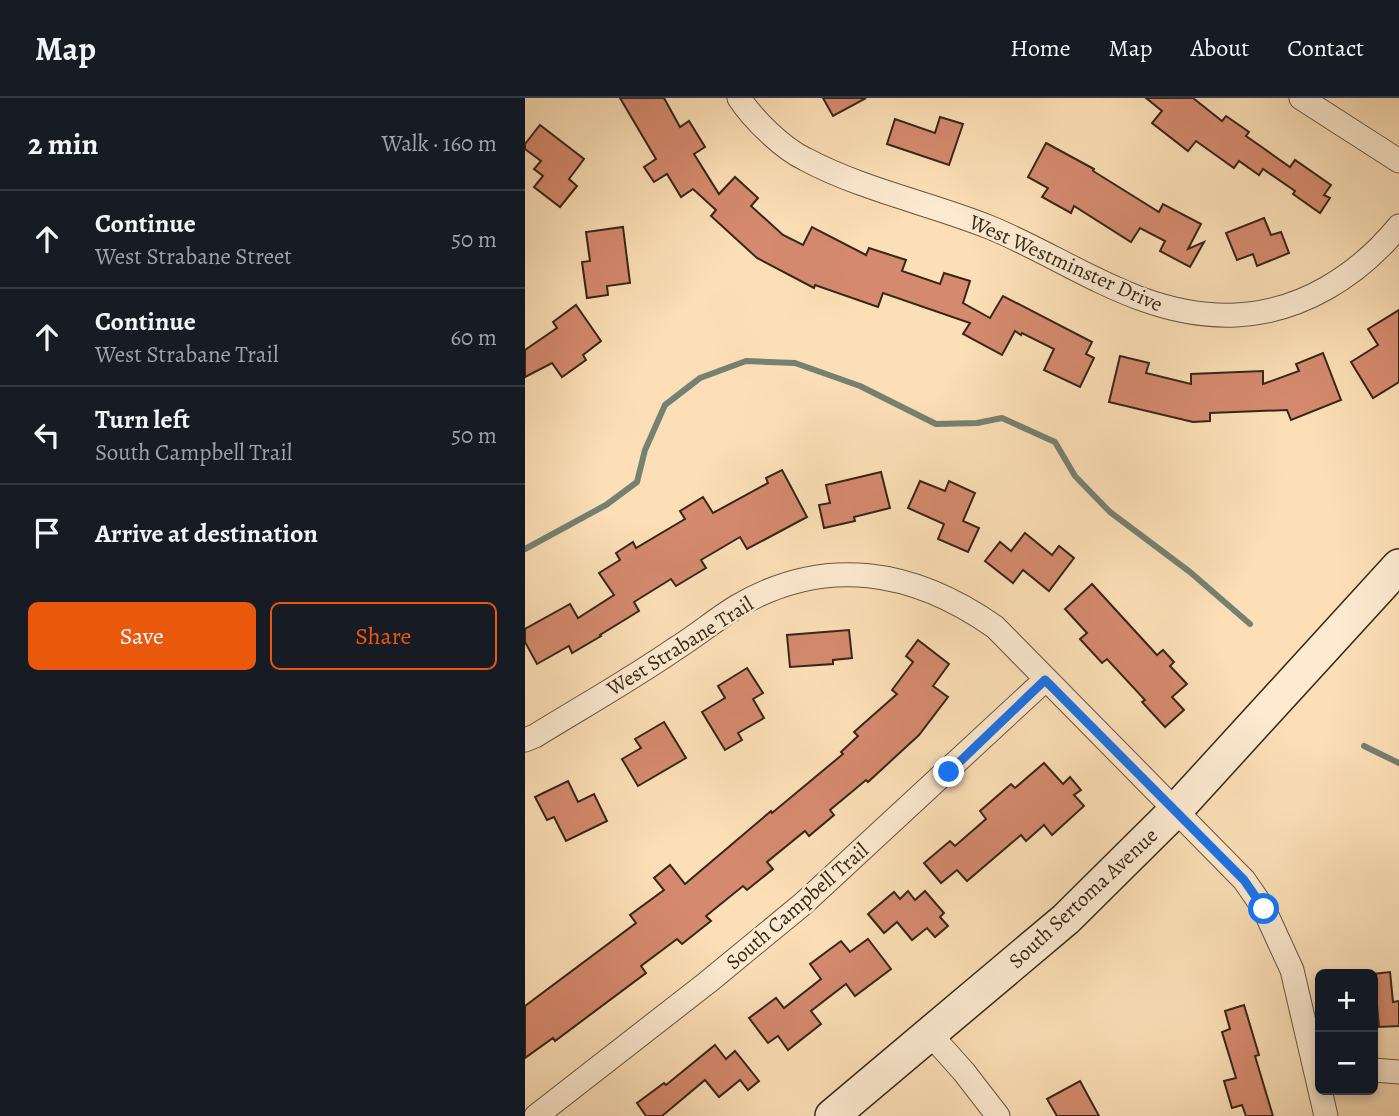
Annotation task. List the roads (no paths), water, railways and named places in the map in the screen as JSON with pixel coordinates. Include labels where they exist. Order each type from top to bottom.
[{"type":"main road","name":"South Sertoma Avenue","points":[[832,1116],[1066,919],[1175,811],[1399,566]]},
{"type":"street","name":"West Westminster Drive","points":[[739,98],[771,133],[802,158],[834,173],[989,227],[1112,288],[1175,311],[1201,315],[1237,315],[1272,311],[1301,300],[1330,288],[1355,269],[1399,226]]},
{"type":"street","points":[[1301,98],[1399,161]]},
{"type":"street","name":"West Strabane Trail","points":[[525,740],[675,650],[737,607],[769,591],[838,573],[899,581],[933,592],[973,611],[995,627],[1244,880],[1273,927],[1292,970],[1315,1068]]},
{"type":"street","name":"South Campbell Trail","points":[[535,1116],[708,982],[804,903],[1045,680]]},
{"type":"street","points":[[930,1034],[964,1072],[997,1116]]},
{"type":"street","points":[[1378,1070],[1399,1072]]},
{"type":"street","name":"West Strabane Trail","points":[[1321,1095],[1326,1116]]},
{"type":"waterway","points":[[525,549],[606,505],[637,482],[645,450],[665,405],[700,378],[746,361],[795,363],[860,386],[936,424],[977,423],[1002,418],[1055,442],[1075,476],[1110,512],[1190,572],[1250,624]]},
{"type":"waterway","points":[[1364,746],[1399,763]]}]
